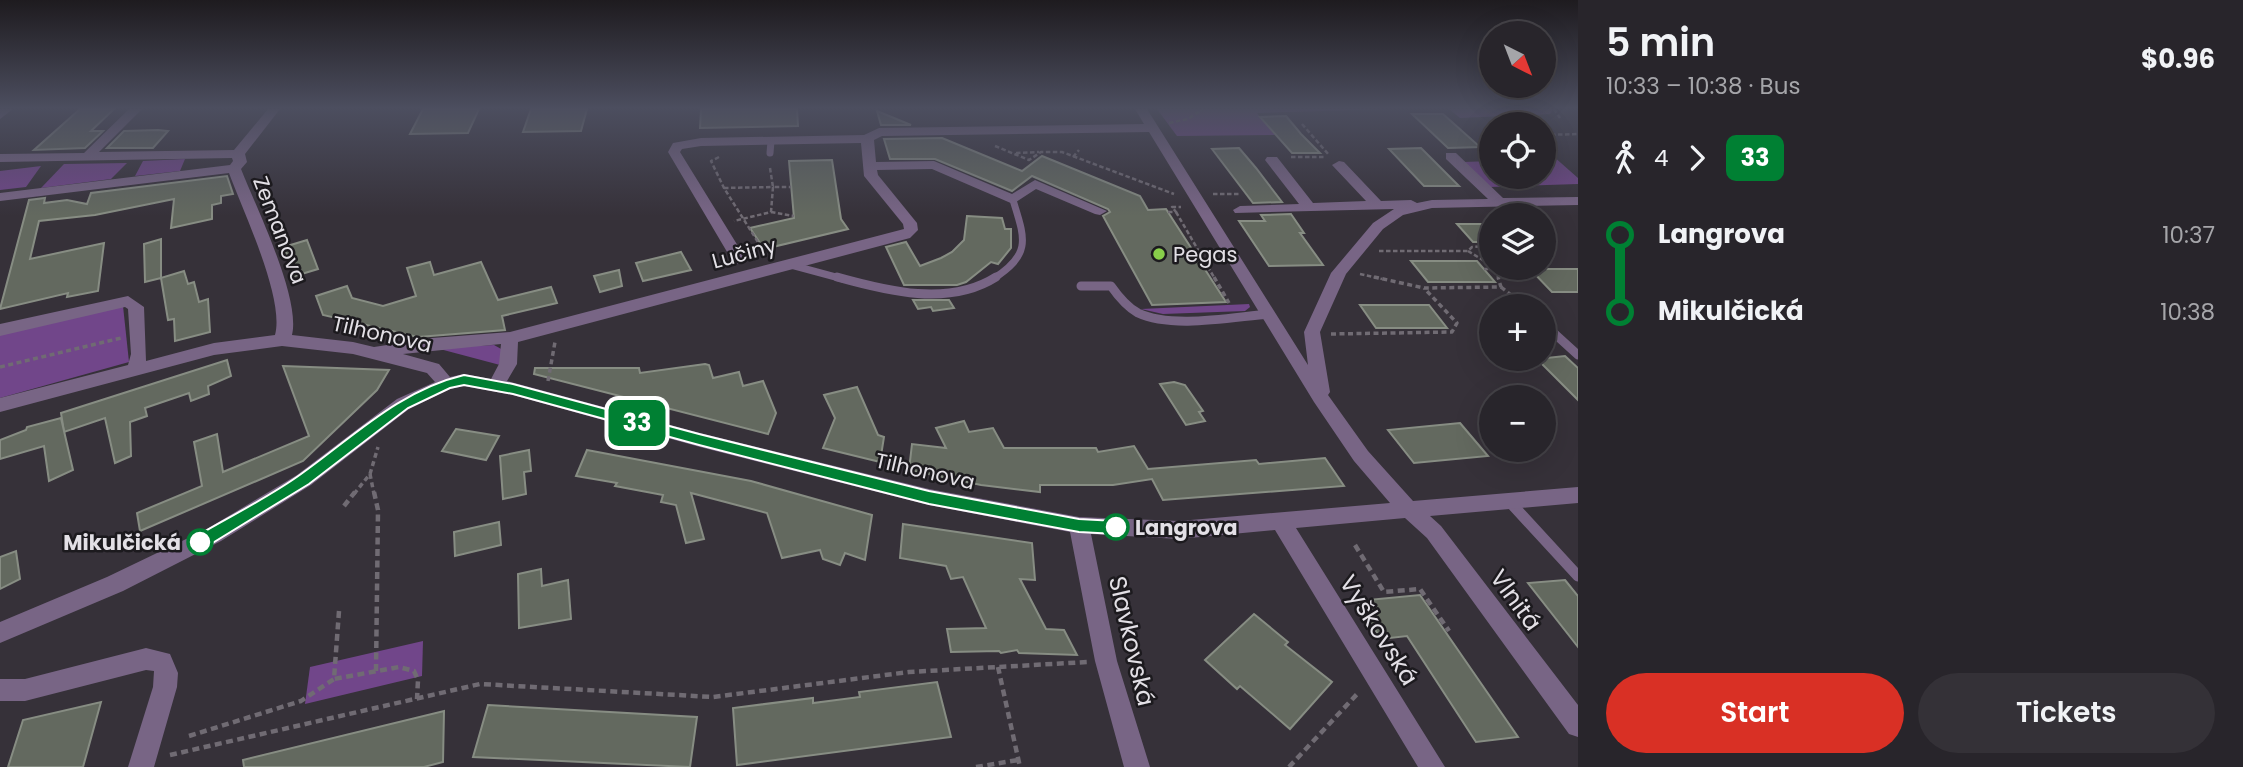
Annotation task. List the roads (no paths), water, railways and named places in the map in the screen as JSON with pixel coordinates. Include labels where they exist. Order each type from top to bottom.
[{"type":"street","points":[[87,157],[99,145]]},
{"type":"street","name":"Zemanova","points":[[248,145],[236,161],[283,298],[287,315],[282,340]]},
{"type":"street","points":[[685,145],[678,146],[674,152],[738,259]]},
{"type":"street","points":[[722,145],[770,151],[820,145]]},
{"type":"street","name":"Lučiny","points":[[375,354],[432,344],[510,338],[905,235],[911,230],[911,223],[871,176],[868,145]]},
{"type":"street","points":[[1168,145],[1193,194],[1322,399],[1385,486],[1407,510]]},
{"type":"street","points":[[1451,156],[1499,202]]},
{"type":"street","points":[[0,158],[87,157],[236,161]]},
{"type":"street","points":[[1272,160],[1309,208]]},
{"type":"street","points":[[0,197],[236,161]]},
{"type":"street","points":[[1339,165],[1377,205]]},
{"type":"street","points":[[871,166],[934,166],[1013,200],[1035,184],[1100,212]]},
{"type":"street","points":[[1240,210],[1578,201]]},
{"type":"street","points":[[1322,399],[1312,331],[1339,273],[1378,226],[1398,212],[1432,204]]},
{"type":"street","points":[[1346,206],[1378,226]]},
{"type":"street","points":[[0,330],[128,301],[136,307],[139,354],[136,368]]},
{"type":"street","points":[[496,385],[508,364],[510,338]]},
{"type":"street","name":"Tilhonova","points":[[0,405],[223,347],[282,340],[317,342],[375,354],[433,368],[446,384],[473,380],[496,385],[929,497],[1079,525],[1179,530],[1578,495]]},
{"type":"street","points":[[0,633],[166,560],[241,520],[304,480],[403,404],[446,384]]},
{"type":"street","name":"Vlnitá","points":[[1407,510],[1434,531],[1543,682],[1578,725]]},
{"type":"street","name":"Vyškovská","points":[[1281,522],[1432,767]]},
{"type":"street","name":"Slavkovská","points":[[1079,525],[1106,661],[1138,767]]},
{"type":"street","points":[[0,690],[25,691],[146,659],[159,660],[164,666],[166,679],[142,765]]},
{"type":"lane","points":[[791,265],[907,292],[968,292],[995,280],[1018,259],[1024,240],[1013,200]]},
{"type":"lane","points":[[1081,286],[1111,286],[1120,299],[1139,313],[1161,320],[1269,314]]},
{"type":"lane","points":[[1556,336],[1578,355]]},
{"type":"lane","points":[[1508,500],[1578,576]]},
{"type":"place","name":"Pegas","points":[[1159,254]]},
{"type":"place","name":"Langrova","points":[[1116,527]]},
{"type":"place","name":"Mikulčická","points":[[200,542]]}]
